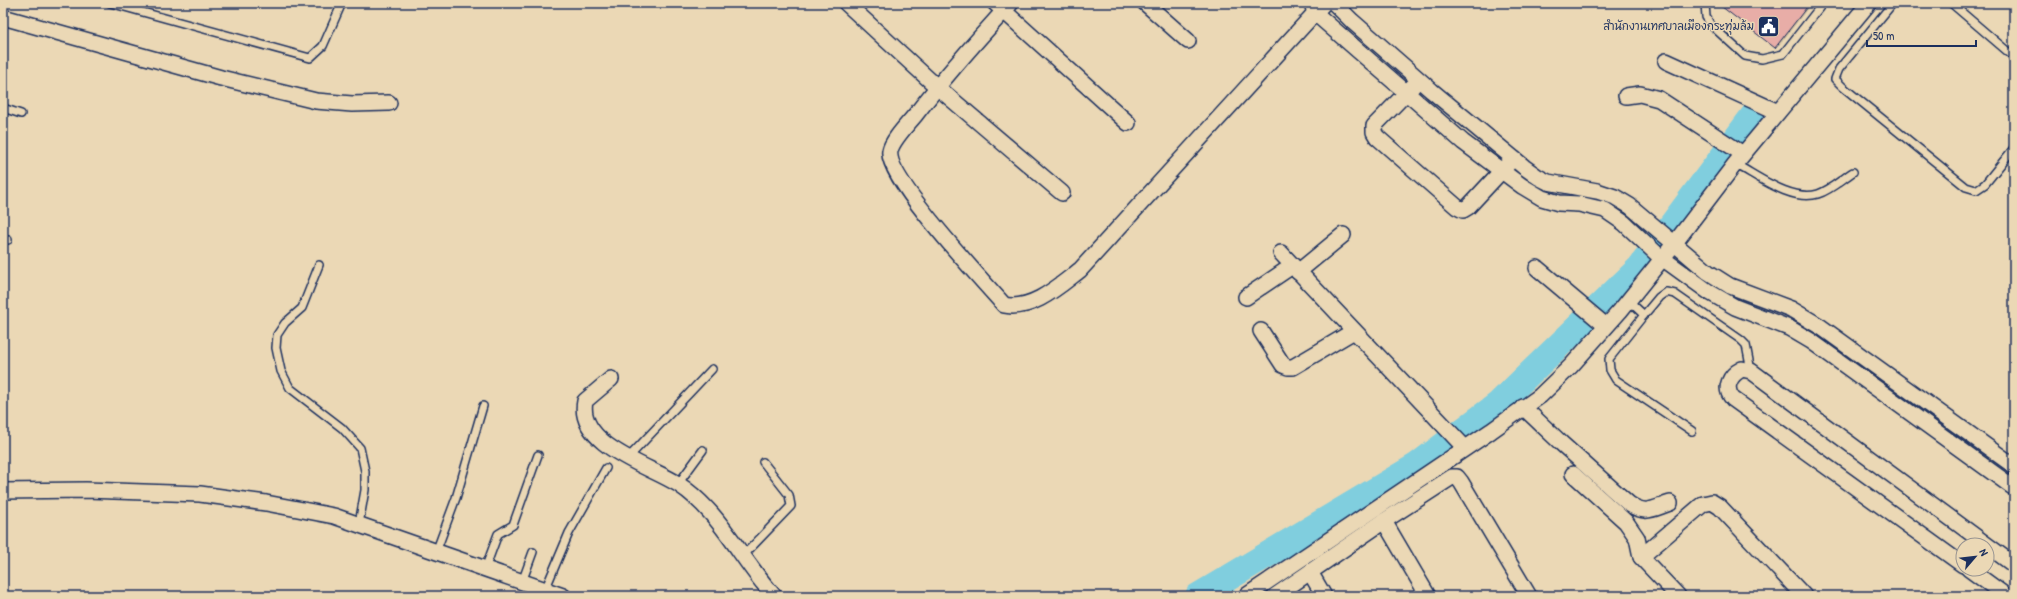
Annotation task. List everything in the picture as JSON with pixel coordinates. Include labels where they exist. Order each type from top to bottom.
[{"type":"street","points":[[846,3],[936,86],[1062,193]]},
{"type":"street","points":[[1145,3],[1188,41]]},
{"type":"street","points":[[1334,3],[1352,21],[1419,79],[1513,158],[1538,177],[1548,182],[1598,191],[1615,197],[1630,206],[1708,272],[1730,286],[1791,309],[1821,327],[2014,466]]},
{"type":"street","points":[[1246,596],[1463,446],[1540,396],[1571,366],[1596,317],[1628,300],[1659,257],[1672,242],[1734,152],[1778,112],[1869,3]]},
{"type":"street","points":[[1128,123],[1003,6],[936,86],[902,130],[890,150],[890,158],[900,179],[928,218],[1004,306],[1022,306],[1038,299],[1080,270],[1317,6],[1407,92],[1463,142],[1502,172],[1542,198],[1559,203],[1579,204],[1605,210],[1642,240],[1659,257],[1709,292],[1735,307],[1789,328],[1811,341],[2014,488]]},
{"type":"street","points":[[3,17],[222,78],[316,101],[352,104],[389,103]]},
{"type":"street","points":[[1666,61],[1778,112]]},
{"type":"street","points":[[1419,79],[1374,126],[1374,132],[1377,137],[1457,207],[1463,210],[1468,207],[1502,172],[1513,158]]},
{"type":"street","points":[[1626,96],[1640,94],[1659,100],[1734,152]]},
{"type":"street","points":[[1246,297],[1295,269],[1343,235]]},
{"type":"street","points":[[1281,253],[1463,446]]},
{"type":"street","points":[[1537,268],[1596,317]]},
{"type":"street","points":[[1260,331],[1283,365],[1288,367],[1293,366],[1354,331]]},
{"type":"street","points":[[1955,559],[1733,399],[1728,394],[1728,388],[1734,373],[1742,369],[1751,371],[2014,565]]},
{"type":"street","points":[[611,379],[587,398],[584,406],[584,414],[594,435],[628,458],[678,484],[690,492],[706,508],[758,578],[774,596]]},
{"type":"street","points":[[1523,408],[1629,504],[1640,511],[1652,510],[1670,503]]},
{"type":"street","points":[[1573,474],[1626,522],[1637,538],[1641,557],[1678,596]]},
{"type":"street","points":[[1275,596],[1384,521],[1452,477],[1457,477],[1529,596]]},
{"type":"street","points":[[3,490],[86,490],[200,494],[266,503],[334,516],[392,535],[436,553],[563,596]]},
{"type":"street","points":[[1641,557],[1702,504],[1712,502],[1720,507],[1804,596]]},
{"type":"street","points":[[1384,521],[1428,596]]},
{"type":"street","points":[[1310,572],[1324,596]]},
{"type":"street","points":[[1980,577],[2006,596]]},
{"type":"lane","points":[[110,3],[310,58],[323,46],[342,3]]},
{"type":"lane","points":[[1705,3],[1706,16],[1715,29],[1745,56],[1762,59],[1783,54],[1823,3]]},
{"type":"lane","points":[[1893,3],[1839,69],[1835,79],[1966,187],[1976,190],[1985,184],[2014,148]]},
{"type":"lane","points":[[1951,3],[2014,57]]},
{"type":"lane","points":[[3,108],[21,114]]},
{"type":"lane","points":[[1734,152],[1789,193],[1804,196],[1818,194],[1853,172]]},
{"type":"lane","points":[[319,265],[302,308],[285,323],[277,335],[276,348],[281,371],[290,388],[342,428],[360,448],[365,471],[365,490],[359,524]]},
{"type":"lane","points":[[1692,431],[1616,380],[1610,370],[1609,359],[1659,297],[1666,292],[1675,294],[1741,340],[1746,346],[1751,371]]},
{"type":"lane","points":[[1628,300],[1644,315]]},
{"type":"lane","points":[[628,458],[712,370]]},
{"type":"lane","points":[[436,553],[456,498],[484,406]]},
{"type":"lane","points":[[678,484],[703,450]]},
{"type":"lane","points":[[485,570],[498,534],[513,525],[538,455]]},
{"type":"lane","points":[[743,556],[791,506],[789,495],[764,462]]},
{"type":"lane","points":[[545,590],[569,533],[606,468]]},
{"type":"lane","points":[[522,582],[533,552]]},
{"type":"building","name":"สำนักงานเทศบาลเมืองกระทุ่มล้ม","points":[[1717,3],[1810,3],[1775,48]]},
{"type":"waterway","points":[[1198,596],[1416,466],[1498,404],[1640,267],[1755,113]]},
{"type":"place","name":"สำนักงานเทศบาลเมืองกระทุ่มล้ม","points":[[1769,26]]}]
